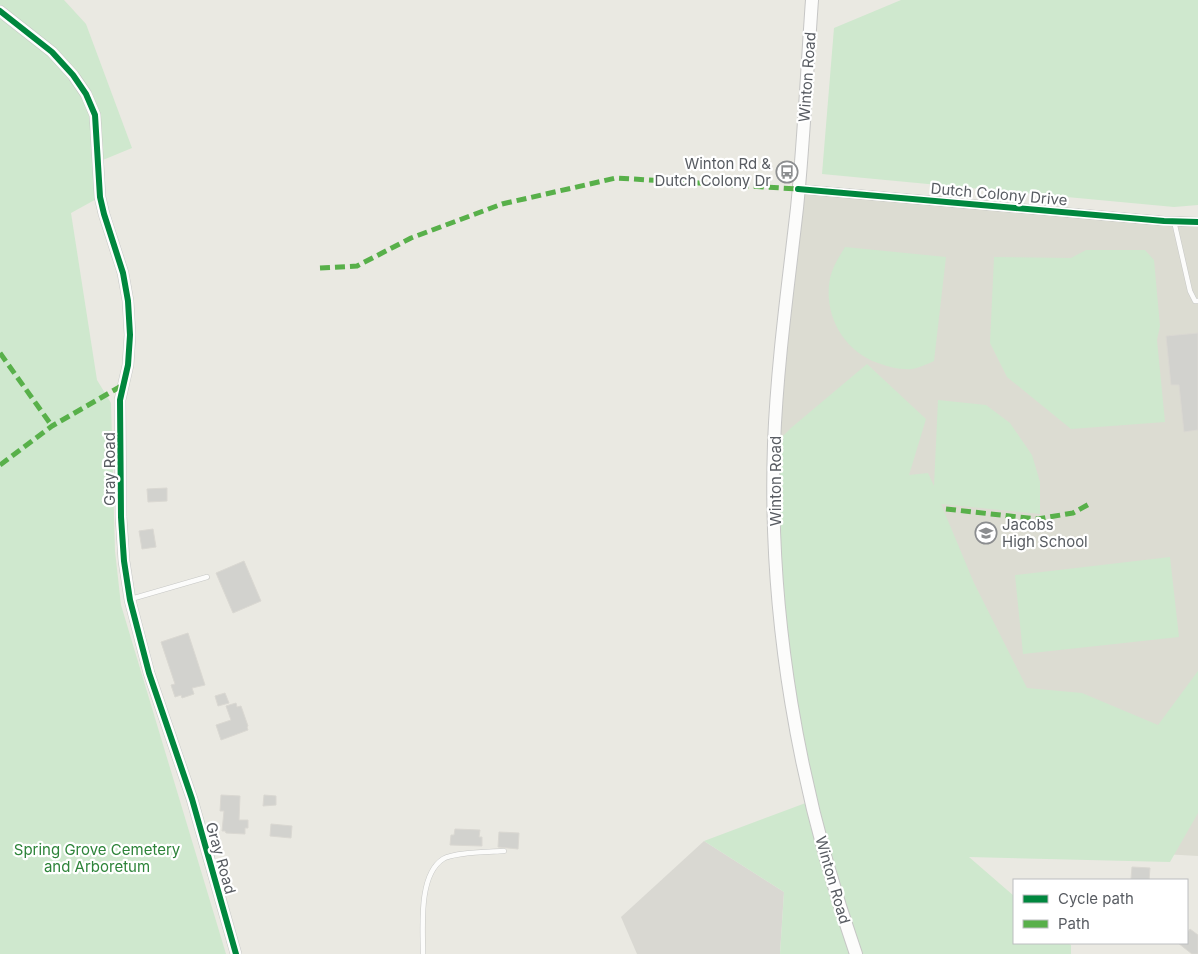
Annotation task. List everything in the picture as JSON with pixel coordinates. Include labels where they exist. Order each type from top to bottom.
[{"type":"main road","name":"Winton Road","points":[[812,0],[798,189],[777,385],[774,445],[776,570],[789,682],[798,739],[827,863],[856,954]]},
{"type":"street","name":"Gray Road","points":[[0,11],[52,52],[73,75],[86,94],[95,116],[100,197],[123,273],[129,318],[128,365],[120,400],[124,561],[130,600],[149,673],[189,791],[236,954]]},
{"type":"street","name":"Dutch Colony Drive","points":[[798,189],[1198,222]]},
{"type":"lane","points":[[1174,221],[1190,291],[1195,301],[1198,301]]},
{"type":"lane","points":[[130,600],[207,577]]},
{"type":"lane","points":[[423,954],[424,899],[431,871],[443,858],[460,854],[504,850]]},
{"type":"shaded area","name":"Jacobs High School","points":[[798,189],[1198,222],[1198,856],[820,834],[774,506]]},
{"type":"shaded area","points":[[704,841],[784,892],[780,954],[637,954],[621,917]]},
{"type":"green space","name":"Spring Grove Cemetery and Arboretum","points":[[0,0],[64,0],[86,24],[132,148],[98,162],[100,197],[71,213],[97,380],[111,403],[115,551],[121,605],[226,954],[0,954]]},
{"type":"green space","points":[[901,0],[1198,0],[1198,205],[1174,207],[822,174],[834,28]]},
{"type":"green space","points":[[845,247],[946,257],[934,361],[912,369],[890,367],[878,363],[855,350],[838,330],[830,305],[830,278],[836,262]]},
{"type":"green space","points":[[1086,250],[1145,250],[1154,260],[1160,326],[1157,340],[1165,422],[1071,429],[1007,377],[990,343],[994,257],[1071,258]]},
{"type":"green space","points":[[867,364],[926,419],[909,475],[928,473],[934,486],[938,400],[986,405],[1010,423],[1032,455],[1040,482],[1040,514],[941,504],[974,583],[1027,688],[1082,693],[1158,725],[1198,671],[1198,813],[1170,862],[969,857],[1013,895],[1013,944],[1070,944],[1071,954],[780,954],[784,892],[704,841],[811,801],[789,682],[774,445],[791,428]]},
{"type":"green space","points":[[1170,557],[1179,637],[1023,654],[1015,575]]},
{"type":"building","points":[[1198,333],[1198,430],[1184,432],[1179,385],[1171,385],[1166,336]]},
{"type":"building","points":[[167,488],[167,501],[148,502],[147,489]]},
{"type":"building","points":[[153,529],[156,547],[142,549],[139,531]]},
{"type":"building","points":[[244,561],[261,601],[233,613],[216,573]]},
{"type":"building","points":[[188,633],[205,685],[192,688],[194,694],[182,698],[181,695],[175,697],[171,685],[175,684],[161,642]]},
{"type":"building","points":[[225,693],[229,703],[218,706],[215,696]]},
{"type":"building","points":[[236,703],[237,707],[241,706],[248,730],[221,740],[216,725],[231,720],[226,706]]},
{"type":"building","points":[[221,795],[240,796],[239,820],[248,820],[248,828],[245,828],[245,834],[222,831],[224,811],[220,811]]},
{"type":"building","points":[[264,795],[276,796],[276,805],[263,806]]},
{"type":"building","points":[[271,824],[292,826],[291,838],[270,836]]},
{"type":"building","points":[[455,829],[480,830],[479,837],[482,837],[482,846],[450,845],[451,835],[454,835]]},
{"type":"building","points":[[499,832],[519,833],[518,849],[498,847]]},
{"type":"building","points":[[1132,867],[1150,868],[1149,879],[1131,879]]},
{"type":"building","points":[[1190,929],[1198,935],[1198,954],[1192,954],[1179,944],[1188,944],[1188,932]]},
{"type":"marked path","points":[[320,268],[357,266],[411,238],[502,204],[616,178],[798,189]]},
{"type":"marked path","points":[[0,353],[52,426]]},
{"type":"marked path","points":[[0,465],[52,426],[123,385]]},
{"type":"marked path","points":[[946,509],[1037,519],[1073,513],[1091,503]]},
{"type":"cycle path","points":[[0,11],[52,52],[73,75],[86,94],[95,115],[100,197],[123,273],[128,301],[130,335],[128,365],[120,400],[121,517],[124,561],[130,600],[149,673],[192,799],[236,954]]},
{"type":"cycle path","points":[[798,189],[1164,221],[1198,222]]},
{"type":"place","name":"Winton Rd & Dutch Colony Dr","points":[[787,172]]},
{"type":"place","name":"Jacobs High School","points":[[986,533]]}]
